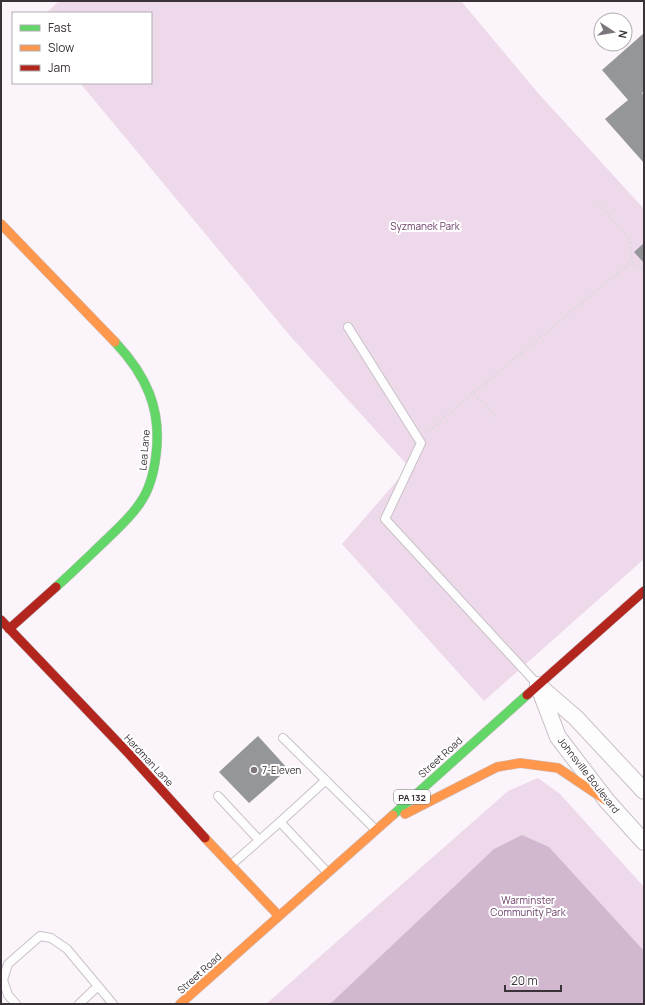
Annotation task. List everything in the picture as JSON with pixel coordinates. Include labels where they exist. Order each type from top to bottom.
[{"type":"street","name":"Lea Lane","points":[[1,224],[129,357],[143,377],[152,398],[157,420],[158,442],[156,461],[151,480],[144,497],[134,513],[93,553],[9,629]]},
{"type":"street","name":"Street Road","points":[[180,1004],[644,591]]},
{"type":"street","name":"Hardman Lane","points":[[1,620],[129,754],[279,916]]},
{"type":"street","points":[[538,685],[576,718],[644,791]]},
{"type":"street","name":"Johnsville Boulevard","points":[[538,685],[558,737],[607,800],[644,842]]},
{"type":"street","points":[[376,830],[497,767],[520,763],[558,768],[607,800]]},
{"type":"lane","points":[[348,327],[421,443],[385,519],[538,685]]},
{"type":"lane","points":[[283,738],[376,830]]},
{"type":"lane","points":[[231,865],[326,780]]},
{"type":"lane","points":[[218,796],[259,840]]},
{"type":"lane","points":[[280,822],[328,872]]},
{"type":"lane","points":[[16,1004],[8,995],[3,980],[8,964],[40,936],[51,938],[67,949],[113,1004]]},
{"type":"lane","points":[[79,1004],[98,986]]},
{"type":"path","points":[[599,203],[630,240],[632,261],[644,270]]},
{"type":"path","points":[[420,441],[442,419],[632,261]]},
{"type":"path","points":[[474,393],[496,418]]},
{"type":"green space","name":"Syzmanek Park","points":[[59,1],[461,1],[538,93],[644,209],[644,559],[484,701],[342,544],[409,467],[291,337],[81,84],[152,84],[152,12],[47,12]]},
{"type":"green space","name":"Warminster Community Park","points":[[538,778],[560,794],[644,887],[644,1004],[266,1004],[508,791]]},
{"type":"shaded area","name":"Warminster Community Park","points":[[522,835],[549,847],[644,951],[644,1004],[330,1004],[494,849]]},
{"type":"building","points":[[644,33],[644,91],[642,93],[644,96],[644,163],[605,119],[628,100],[602,70],[622,52],[633,52],[633,43]]},
{"type":"building","points":[[644,243],[644,263],[634,252]]},
{"type":"building","name":"7-Eleven","points":[[258,736],[288,769],[249,803],[219,772]]},
{"type":"traffic: fast","points":[[56,587],[133,513],[146,492],[153,474],[157,438],[154,408],[143,380],[126,354],[115,342]]},
{"type":"traffic: fast","points":[[393,815],[527,695]]},
{"type":"traffic: slow","points":[[1,224],[115,342]]},
{"type":"traffic: slow","points":[[405,814],[497,767],[520,763],[558,768],[607,801]]},
{"type":"traffic: slow","points":[[180,1004],[393,815]]},
{"type":"traffic: slow","points":[[205,838],[279,916]]},
{"type":"traffic: jam","points":[[9,629],[56,587]]},
{"type":"traffic: jam","points":[[527,695],[644,591]]},
{"type":"traffic: jam","points":[[1,620],[129,754],[205,838]]},
{"type":"place","name":"7-Eleven","points":[[254,770]]}]
